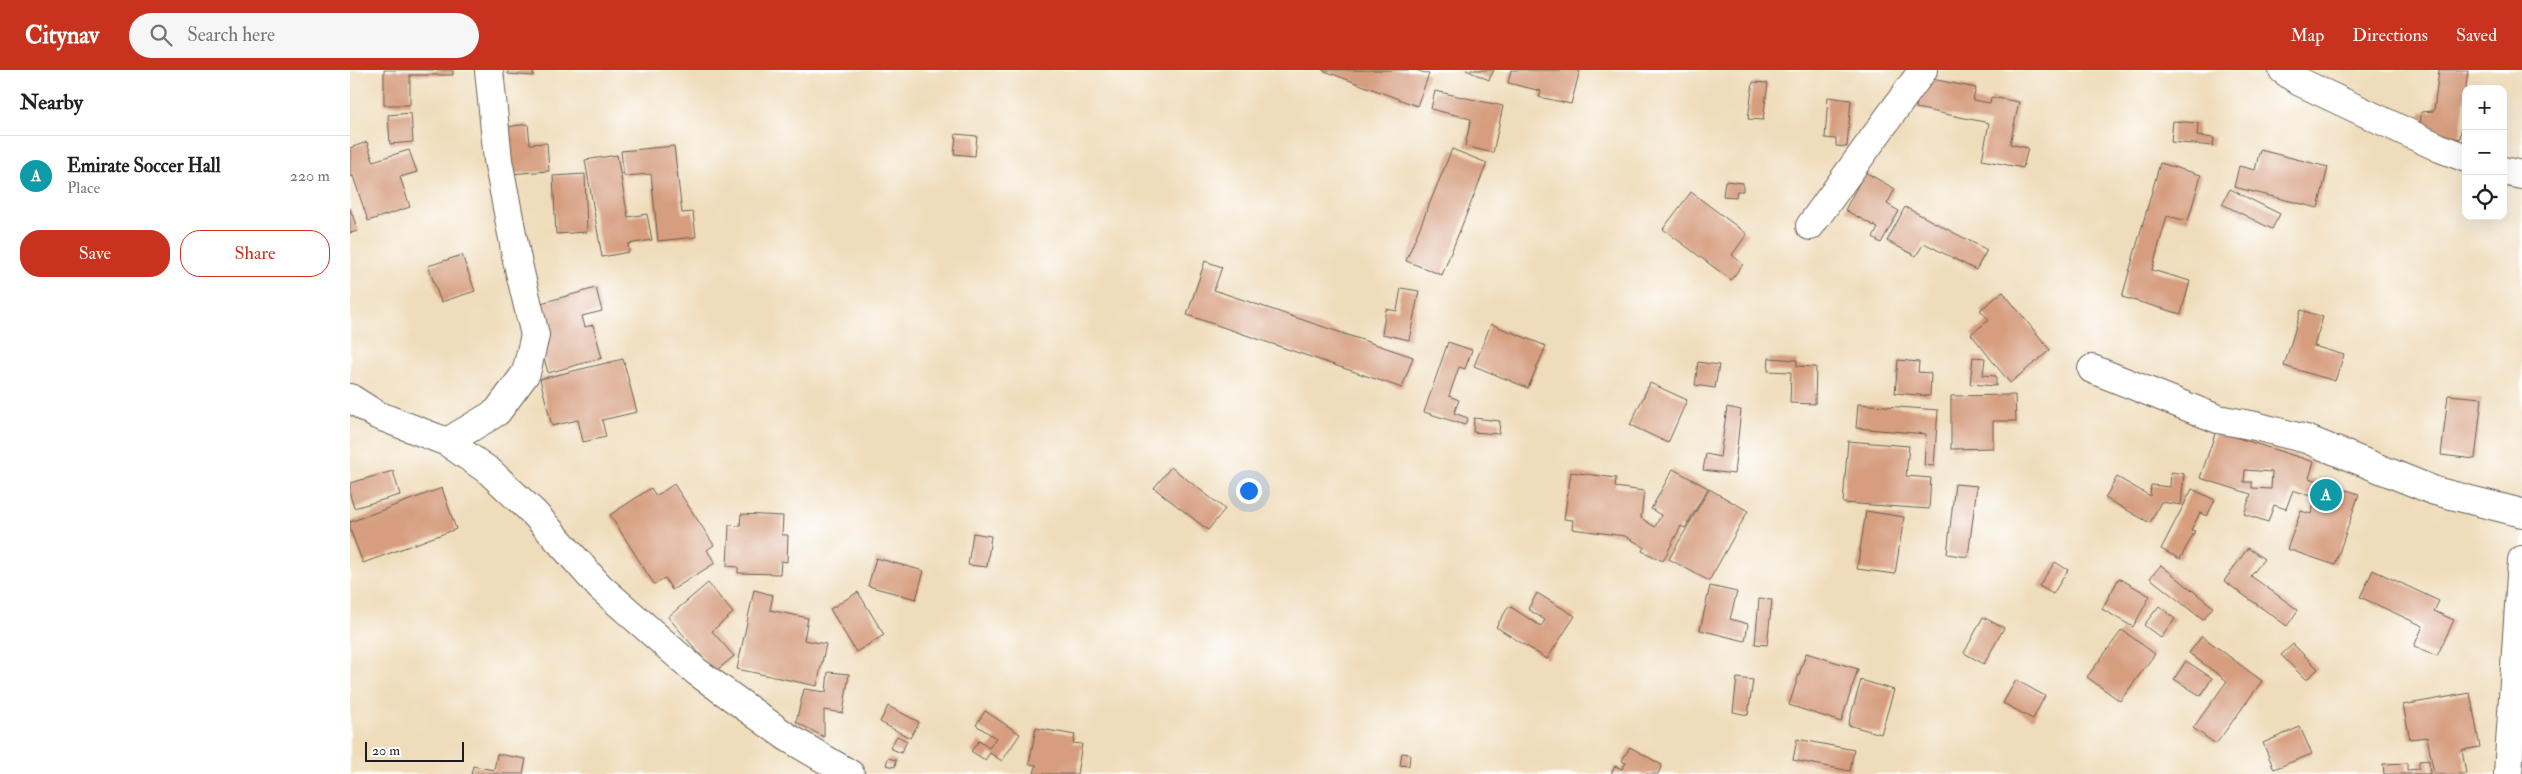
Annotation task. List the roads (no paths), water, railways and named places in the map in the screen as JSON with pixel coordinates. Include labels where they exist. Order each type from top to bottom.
[{"type":"street","points":[[447,442],[497,412],[526,373],[534,335],[516,260],[498,160],[489,70]]},
{"type":"street","points":[[1810,226],[1923,70]]},
{"type":"street","points":[[2283,70],[2300,82],[2462,156]]},
{"type":"street","points":[[2507,172],[2522,175]]},
{"type":"street","points":[[2092,369],[2218,419],[2306,439],[2435,491],[2522,514]]},
{"type":"street","points":[[350,398],[378,415],[447,442],[489,471],[535,514],[600,587],[697,672],[787,736],[850,774]]},
{"type":"street","points":[[2508,774],[2522,560]]},
{"type":"place","name":"Emirate Soccer Hall","points":[[2326,495]]}]
